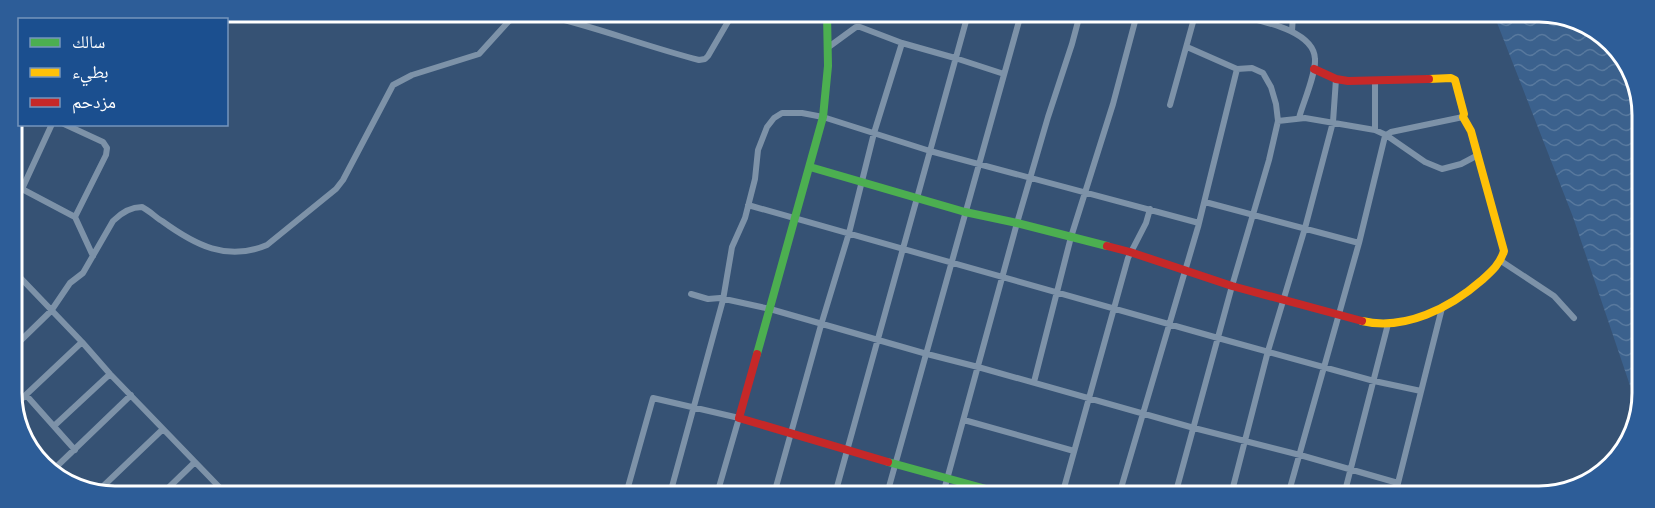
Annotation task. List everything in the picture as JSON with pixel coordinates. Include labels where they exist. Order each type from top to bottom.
[{"type":"street","points":[[23,338],[51,311],[70,283],[83,273],[113,221],[128,210],[142,207],[201,245],[220,251],[229,253],[256,250],[267,245],[336,189],[343,180],[393,85],[412,75],[479,54],[507,23]]},
{"type":"street","points":[[576,23],[641,44],[705,60],[727,23]]},
{"type":"street","points":[[719,486],[823,117],[830,46],[828,23]]},
{"type":"street","points":[[837,485],[965,23]]},
{"type":"street","points":[[889,485],[1018,23]]},
{"type":"street","points":[[945,485],[1017,223],[1078,23]]},
{"type":"street","points":[[1034,382],[1071,237],[1113,104],[1135,23]]},
{"type":"street","points":[[1170,105],[1193,23]]},
{"type":"street","points":[[1265,23],[1292,31],[1307,42],[1313,50],[1314,69],[1299,118]]},
{"type":"street","points":[[1292,23],[1292,31]]},
{"type":"street","points":[[830,46],[856,27],[863,28],[902,43],[1004,74]]},
{"type":"street","points":[[776,486],[849,234],[874,133],[902,43]]},
{"type":"street","points":[[1178,485],[1278,121],[1271,87],[1263,73],[1252,68],[1237,69],[1187,47]]},
{"type":"street","points":[[1122,485],[1205,202],[1237,69]]},
{"type":"street","points":[[810,167],[965,212],[1130,252],[1184,272],[1362,321],[1388,324],[1423,317],[1466,294],[1501,261],[1504,251],[1471,131],[1463,117],[1455,80],[1452,78],[1375,81],[1336,79],[1314,69]]},
{"type":"street","points":[[1234,485],[1268,351],[1305,228],[1333,122],[1336,79]]},
{"type":"street","points":[[1375,81],[1375,130]]},
{"type":"street","points":[[672,486],[723,300],[732,247],[745,218],[755,179],[758,150],[767,127],[774,118],[782,113],[802,113],[823,117],[930,151],[1199,223]]},
{"type":"street","points":[[1291,485],[1359,243],[1386,135],[1463,117]]},
{"type":"street","points":[[1278,121],[1299,118],[1375,130],[1425,162],[1442,169],[1461,164],[1478,155]]},
{"type":"street","points":[[23,187],[50,126]]},
{"type":"street","points":[[68,126],[103,142],[107,148],[106,155],[75,217]]},
{"type":"street","points":[[23,190],[75,217],[93,256]]},
{"type":"street","points":[[1205,202],[1359,243]]},
{"type":"street","points":[[748,205],[1218,338],[1374,381],[1421,391]]},
{"type":"street","points":[[1065,485],[1130,252],[1146,223],[1150,210]]},
{"type":"street","points":[[1501,261],[1554,296],[1574,318]]},
{"type":"street","points":[[23,281],[218,486]]},
{"type":"street","points":[[691,294],[770,309],[821,325],[1398,483],[1442,308]]},
{"type":"street","points":[[1347,485],[1388,324]]},
{"type":"street","points":[[23,398],[82,342]]},
{"type":"street","points":[[54,426],[110,374]]},
{"type":"street","points":[[26,395],[75,450]]},
{"type":"street","points":[[58,465],[131,395]]},
{"type":"street","points":[[628,486],[653,398],[791,432],[895,464],[975,485]]},
{"type":"street","points":[[964,420],[1074,450]]},
{"type":"street","points":[[104,485],[163,429]]},
{"type":"street","points":[[170,486],[195,462]]},
{"type":"water","points":[[1497,23],[1552,23],[1586,35],[1610,54],[1628,85],[1632,115],[1632,391],[1573,217]]},
{"type":"traffic: fast","points":[[757,354],[823,117],[828,66],[827,23]]},
{"type":"traffic: fast","points":[[810,167],[965,212],[1107,246]]},
{"type":"traffic: fast","points":[[888,462],[973,485]]},
{"type":"traffic: slow","points":[[1362,321],[1394,323],[1426,315],[1441,308],[1456,300],[1486,277],[1498,264],[1504,251],[1471,131],[1463,117],[1455,80],[1451,78],[1429,79]]},
{"type":"traffic: jam","points":[[1314,69],[1336,79],[1348,81],[1429,79]]},
{"type":"traffic: jam","points":[[1107,246],[1232,286],[1362,321]]},
{"type":"traffic: jam","points":[[757,354],[739,418],[888,462]]}]
